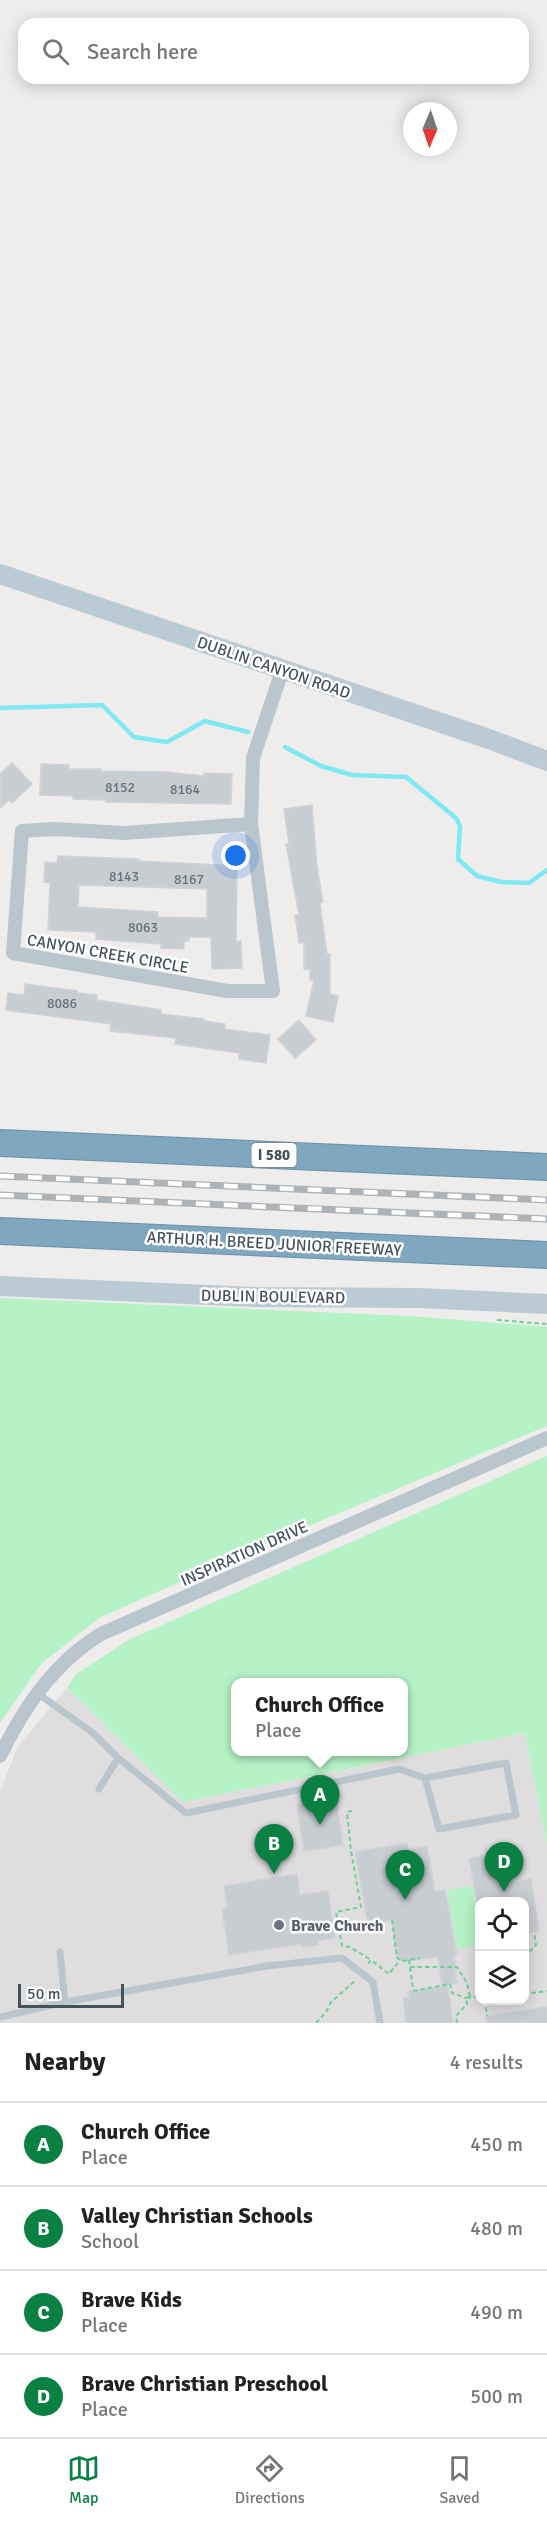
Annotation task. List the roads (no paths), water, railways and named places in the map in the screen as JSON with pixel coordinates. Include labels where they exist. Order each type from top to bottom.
[{"type":"highway","name":"I 580","points":[[0,1143],[547,1167]]},
{"type":"highway","name":"ARTHUR H. BREED JUNIOR FREEWAY","points":[[0,1231],[547,1255]]},
{"type":"main road","name":"DUBLIN CANYON ROAD","points":[[0,574],[489,739],[547,761]]},
{"type":"main road","name":"DUBLIN BOULEVARD","points":[[0,1286],[257,1297],[418,1298],[547,1304]]},
{"type":"street","name":"CANYON CREEK CIRCLE","points":[[251,824],[124,833],[55,829],[22,831],[13,953],[227,991],[273,991],[251,824],[253,758],[282,671]]},
{"type":"street","name":"INSPIRATION DRIVE","points":[[0,1756],[37,1693],[75,1653],[116,1627],[547,1438]]},
{"type":"lane","points":[[37,1693],[93,1733],[118,1758],[186,1813],[399,1769],[425,1778],[506,1763],[516,1815],[439,1829],[425,1778]]},
{"type":"lane","points":[[99,1789],[118,1758]]},
{"type":"lane","points":[[60,1952],[65,2002]]},
{"type":"lane","points":[[0,2017],[65,2002],[267,1966],[342,1958],[373,1982],[380,2023]]},
{"type":"waterway","points":[[0,708],[102,705],[134,737],[167,742],[205,721],[248,732]]},
{"type":"waterway","points":[[285,747],[321,766],[352,775],[406,777],[456,818],[460,826],[458,859],[477,876],[501,882],[529,883],[547,870]]},
{"type":"railway","points":[[0,1176],[547,1200]]},
{"type":"railway","points":[[0,1195],[547,1219]]},
{"type":"place","name":"Church Office","points":[[320,1825]]},
{"type":"place","name":"Valley Christian Schools","points":[[274,1874]]},
{"type":"place","name":"Brave Christian Preschool","points":[[504,1892]]},
{"type":"place","name":"Brave Kids","points":[[405,1900]]},
{"type":"place","name":"Brave Church","points":[[279,1925]]}]
